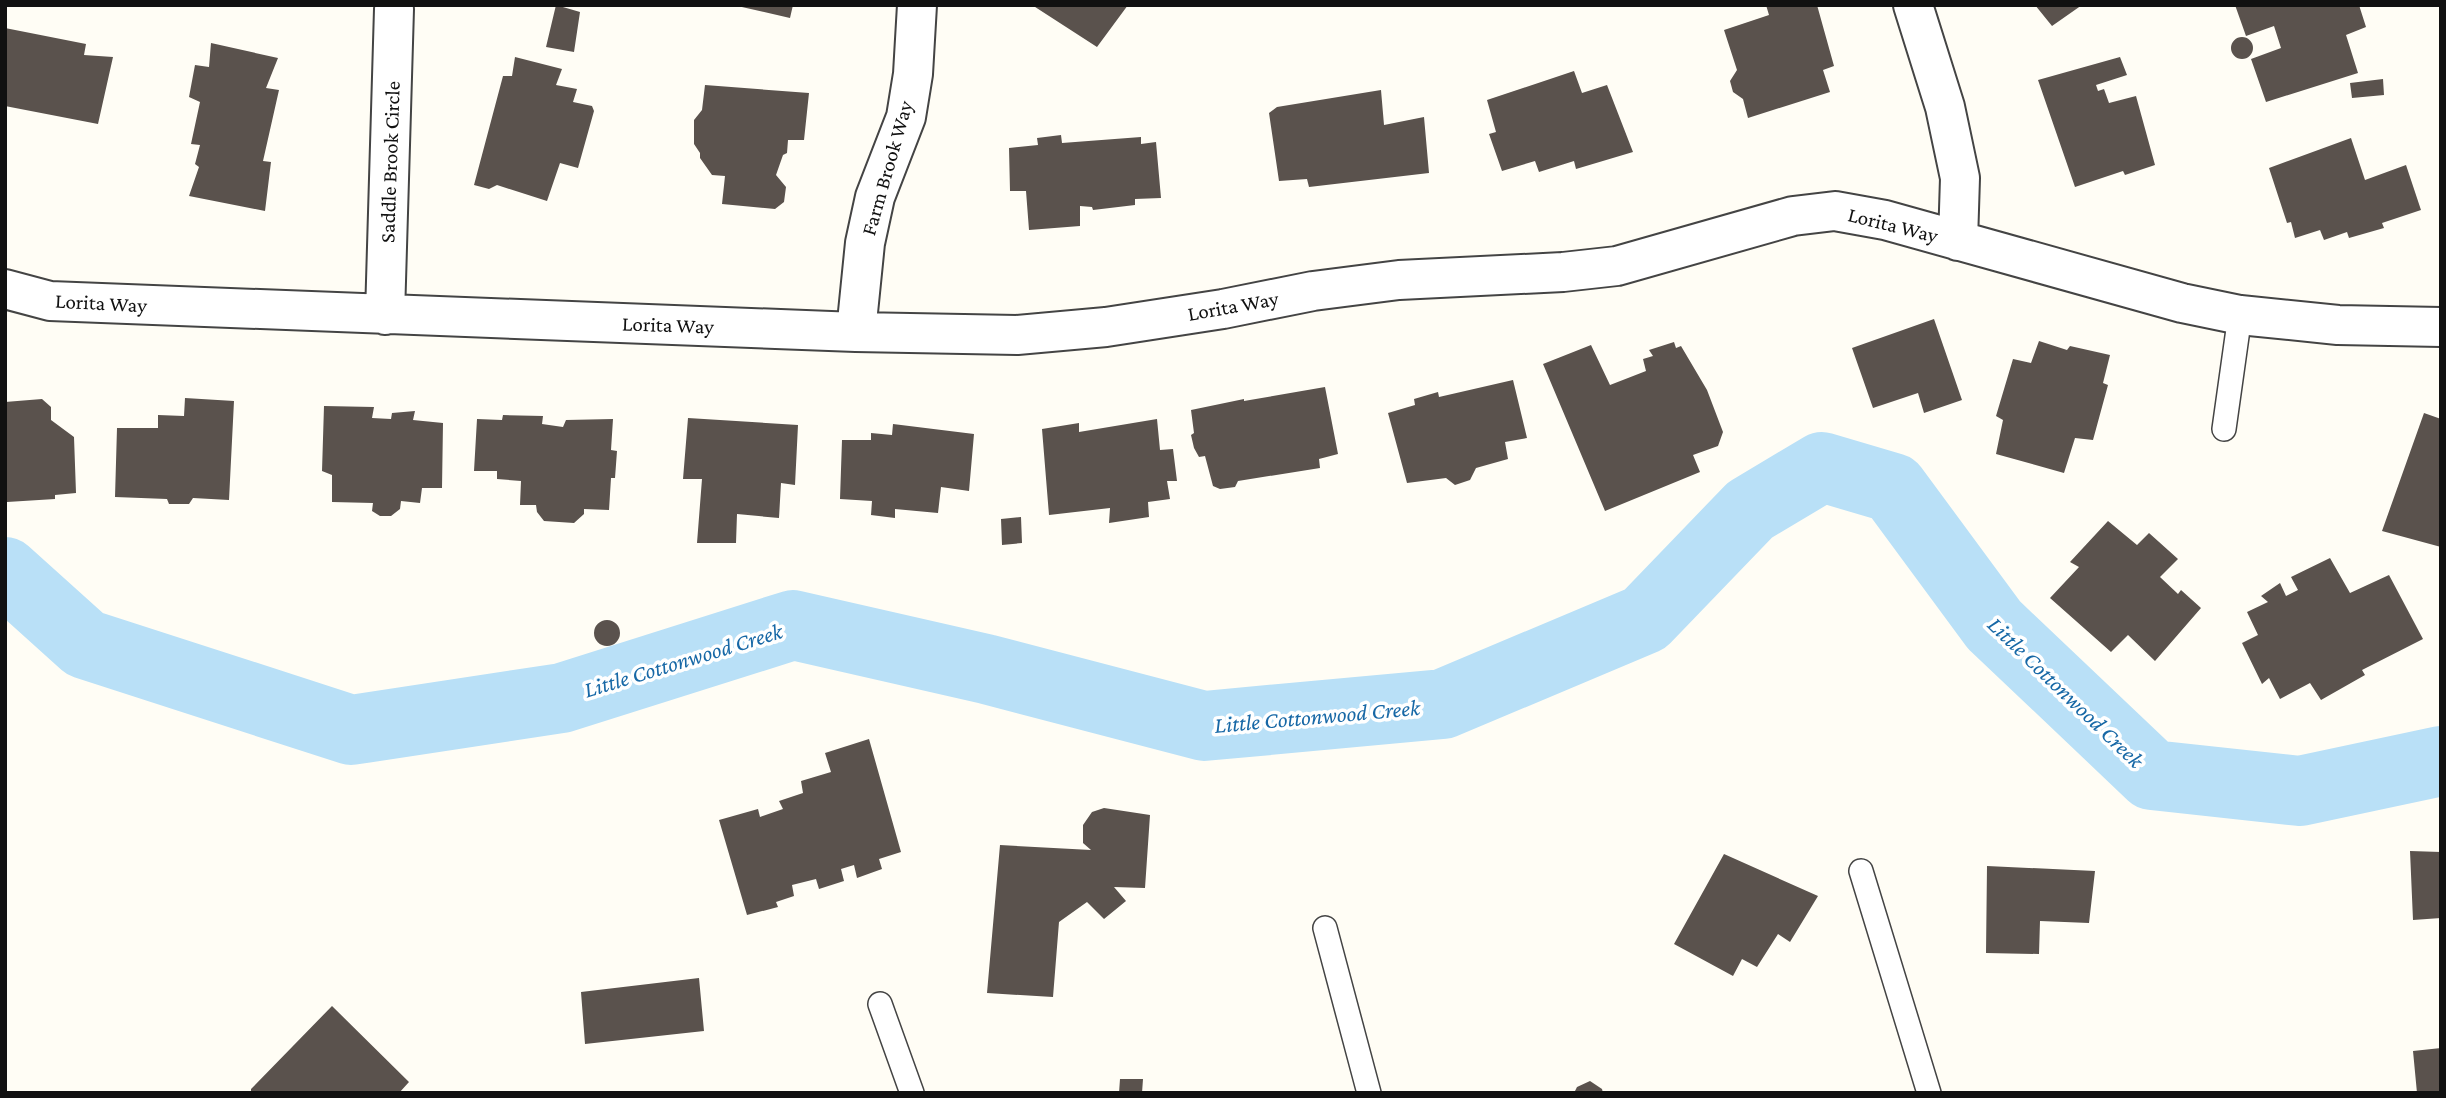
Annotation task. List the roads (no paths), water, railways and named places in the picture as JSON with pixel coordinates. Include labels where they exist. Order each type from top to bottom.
[{"type":"street","name":"Farm Brook Way","points":[[856,332],[865,243],[875,197],[906,117],[913,74],[917,5]]},
{"type":"street","points":[[1913,5],[1945,107],[1960,178],[1958,241]]},
{"type":"street","name":"Saddle Brook Circle","points":[[385,315],[394,9]]},
{"type":"street","name":"Lorita Way","points":[[5,289],[50,301],[856,332],[1030,334],[1106,327],[1223,309],[1313,291],[1399,280],[1563,272],[1617,266],[1793,216],[1835,211],[1885,220],[2182,303],[2240,315],[2338,325],[2441,327]]},
{"type":"lane","points":[[2224,429],[2240,315]]},
{"type":"lane","points":[[1861,871],[1928,1093]]},
{"type":"lane","points":[[1325,929],[1368,1093]]},
{"type":"lane","points":[[880,1004],[912,1093]]},
{"type":"waterway","name":"Little Cottonwood Creek","points":[[5,572],[85,644],[351,730],[562,698],[793,625],[986,669],[1204,726],[1443,704],[1645,619],[1750,510],[1822,467],[1893,488],[1994,625],[2152,775],[2300,791],[2441,761]]}]
